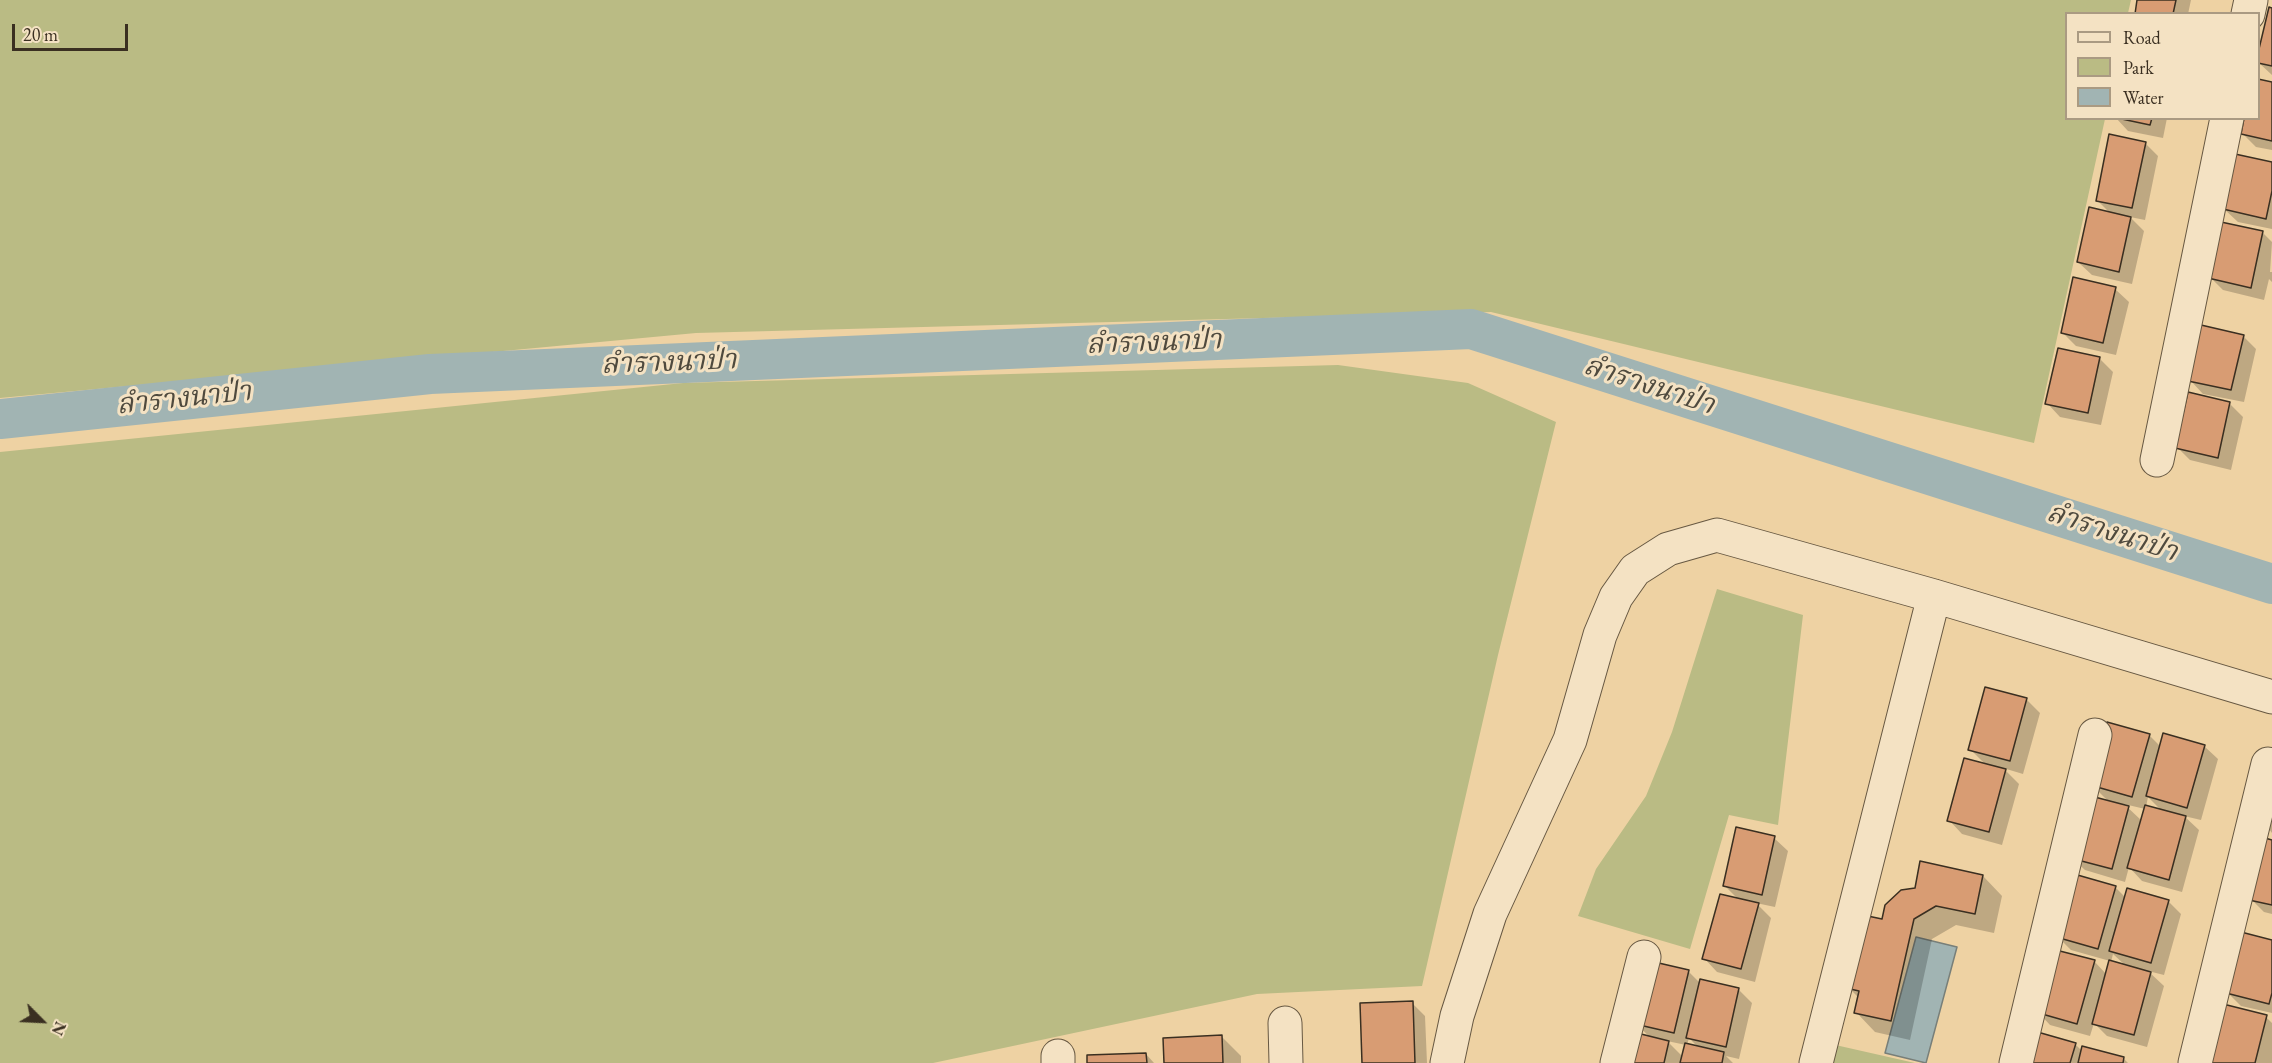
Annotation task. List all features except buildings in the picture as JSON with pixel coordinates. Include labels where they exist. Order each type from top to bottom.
[{"type":"street","points":[[2157,460],[2227,120]]},
{"type":"street","points":[[1447,1063],[1456,1016],[1490,914],[1570,740],[1600,634],[1616,597],[1635,570],[1668,549],[1717,535],[1934,596],[2272,697]]},
{"type":"street","points":[[1816,1063],[1934,596]]},
{"type":"street","points":[[2016,1063],[2095,735]]},
{"type":"street","points":[[2195,1063],[2268,764]]},
{"type":"street","points":[[1617,1063],[1644,957]]},
{"type":"street","points":[[1285,1023],[1286,1063]]},
{"type":"green space","points":[[0,0],[2131,0],[2128,12],[2065,12],[2065,120],[2105,120],[2034,443],[1491,312],[696,333],[0,398]]},
{"type":"green space","points":[[1338,365],[1468,383],[1556,422],[1498,655],[1422,986],[1257,994],[933,1063],[0,1063],[0,452],[683,383]]},
{"type":"green space","points":[[1717,589],[1803,615],[1778,825],[1729,815],[1690,949],[1578,916],[1596,869],[1646,796],[1672,732]]},
{"type":"green space","points":[[1831,1044],[1915,1063],[1827,1063]]},
{"type":"water","points":[[1916,937],[1957,947],[1926,1063],[1885,1053]]},
{"type":"waterway","name":"ลำรางนาป่า","points":[[0,419],[430,374],[1471,329],[2272,584]]}]
